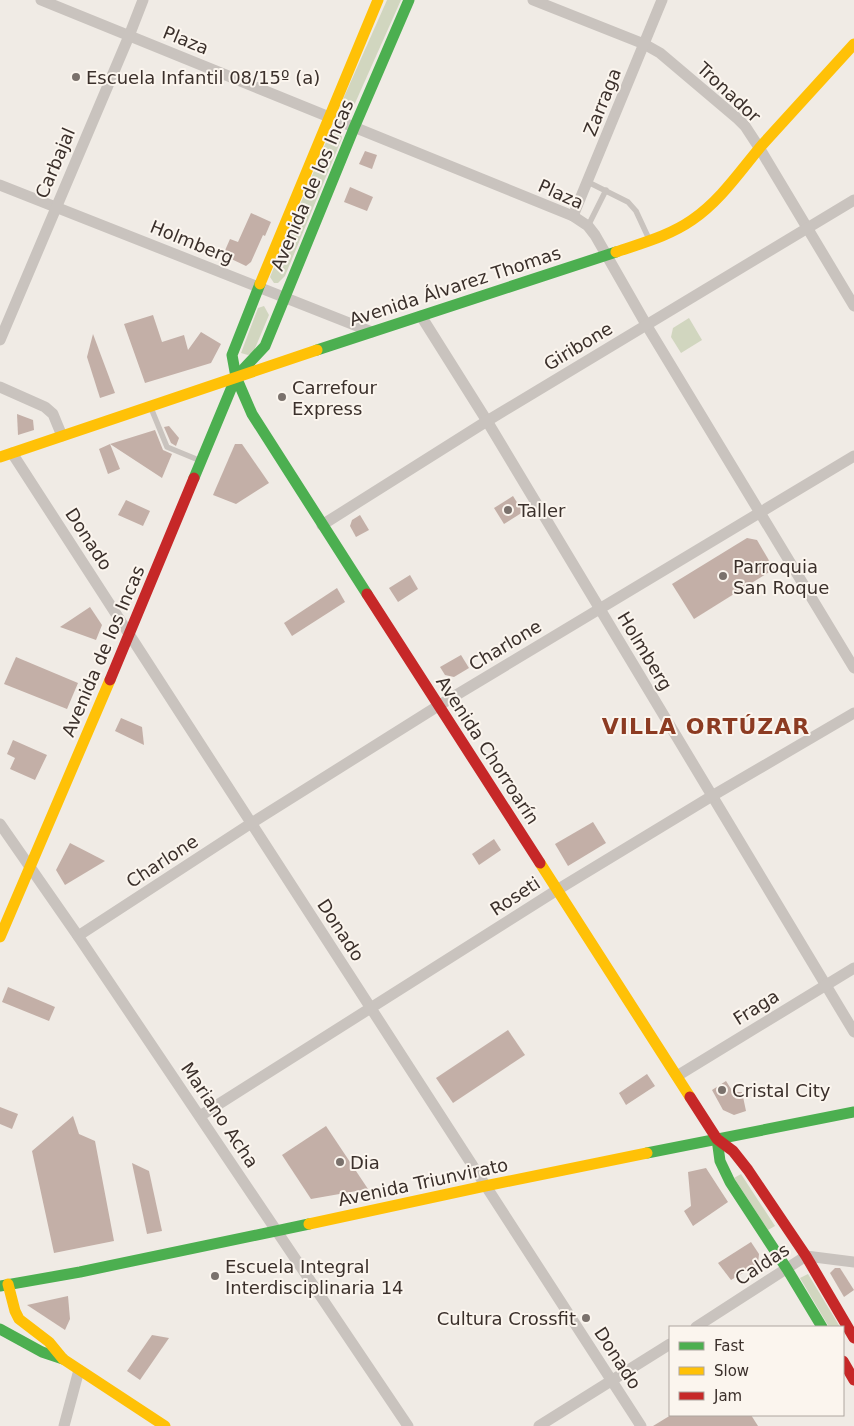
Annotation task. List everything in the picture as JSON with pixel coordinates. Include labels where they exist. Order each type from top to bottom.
[{"type":"main road","name":"Avenida de los Incas","points":[[236,376],[232,355],[258,287],[378,0]]},
{"type":"main road","name":"Avenida de los Incas","points":[[0,937],[130,634],[236,376],[265,346],[354,128],[410,0]]},
{"type":"main road","name":"Avenida Álvarez Thomas","points":[[0,457],[236,376],[650,241],[675,231],[704,213],[718,200],[760,149],[854,44]]},
{"type":"main road","name":"Avenida Chorroarín","points":[[236,376],[252,414],[438,706],[717,1139],[733,1151],[748,1170],[806,1256],[854,1338]]},
{"type":"main road","name":"Avenida Triunvirato","points":[[4,1285],[80,1272],[278,1232],[485,1186],[854,1112]]},
{"type":"main road","name":"Avenida Chorroarín","points":[[717,1139],[720,1161],[730,1182],[787,1268],[821,1326]]},
{"type":"main road","points":[[4,1285],[18,1319],[50,1342],[63,1358],[79,1370],[165,1426]]},
{"type":"main road","points":[[0,1329],[42,1352],[63,1358]]},
{"type":"main road","points":[[844,1363],[854,1380]]},
{"type":"street","name":"Plaza","points":[[41,0],[573,216],[588,226],[854,668]]},
{"type":"street","name":"Carbajal","points":[[0,340],[143,0]]},
{"type":"street","name":"Tronador","points":[[533,0],[644,44],[660,53],[746,126],[854,306]]},
{"type":"street","name":"Zarraga","points":[[573,216],[662,0]]},
{"type":"street","name":"Holmberg","points":[[0,185],[372,332]]},
{"type":"street","name":"Giribone","points":[[322,525],[487,421],[854,200]]},
{"type":"street","name":"Holmberg","points":[[421,316],[487,421],[854,1032]]},
{"type":"street","points":[[0,387],[44,407],[52,414],[62,436]]},
{"type":"street","name":"Donado","points":[[12,453],[130,634],[250,824],[641,1426]]},
{"type":"street","name":"Charlone","points":[[78,936],[250,824],[438,706],[854,456]]},
{"type":"street","name":"Roseti","points":[[200,1116],[557,890],[854,713]]},
{"type":"street","name":"Mariano Acha","points":[[0,824],[200,1116],[408,1426]]},
{"type":"street","name":"Fraga","points":[[677,1076],[854,968]]},
{"type":"street","name":"Caldas","points":[[698,1326],[806,1256],[854,1262]]},
{"type":"street","points":[[539,1426],[669,1345]]},
{"type":"street","points":[[64,1426],[79,1370]]},
{"type":"lane","points":[[588,182],[628,202],[636,211],[650,241]]},
{"type":"lane","points":[[588,226],[606,190]]},
{"type":"lane","points":[[150,406],[167,447],[201,461]]},
{"type":"green space","points":[[387,0],[401,0],[352,110],[347,115],[344,114],[340,106]]},
{"type":"green space","points":[[331,130],[341,131],[342,138],[285,276],[278,283],[274,283],[270,277]]},
{"type":"green space","points":[[264,306],[269,315],[253,353],[248,355],[241,353],[258,308]]},
{"type":"green space","points":[[689,318],[702,340],[681,353],[671,337],[673,328]]},
{"type":"green space","points":[[741,1174],[775,1226],[768,1230],[734,1178]]},
{"type":"green space","points":[[808,1274],[839,1326],[828,1326],[800,1278]]},
{"type":"building","points":[[365,151],[377,155],[372,169],[359,164]]},
{"type":"building","points":[[350,187],[373,197],[367,211],[344,202]]},
{"type":"building","points":[[251,213],[271,222],[251,262],[246,266],[223,255],[230,239],[238,242]]},
{"type":"building","points":[[153,315],[162,342],[184,335],[188,350],[201,332],[221,344],[211,363],[145,383],[124,324]]},
{"type":"building","points":[[93,334],[115,393],[100,398],[87,357]]},
{"type":"building","points":[[17,414],[33,420],[34,430],[18,435]]},
{"type":"building","points":[[169,426],[179,438],[176,446],[171,443],[164,427]]},
{"type":"building","points":[[155,430],[163,450],[172,454],[162,478],[110,444]]},
{"type":"building","points":[[110,444],[120,469],[108,474],[99,449]]},
{"type":"building","points":[[235,444],[242,444],[269,483],[236,504],[213,495]]},
{"type":"building","name":"Taller","points":[[513,496],[523,512],[504,524],[494,508]]},
{"type":"building","points":[[126,500],[150,511],[143,526],[118,515]]},
{"type":"building","points":[[360,515],[369,530],[356,537],[350,526],[352,520]]},
{"type":"building","name":"Parroquia San Roque","points":[[747,538],[757,540],[774,569],[694,619],[672,584]]},
{"type":"building","points":[[410,575],[418,589],[398,602],[389,588]]},
{"type":"building","points":[[337,588],[345,602],[292,636],[284,623]]},
{"type":"building","points":[[90,607],[102,625],[96,640],[60,627]]},
{"type":"building","points":[[461,655],[469,668],[454,677],[445,675],[440,667]]},
{"type":"building","points":[[16,657],[78,683],[67,709],[4,684]]},
{"type":"building","points":[[121,718],[142,727],[144,745],[115,731]]},
{"type":"building","points":[[13,740],[47,755],[35,780],[10,769],[15,758],[7,754]]},
{"type":"building","points":[[593,822],[606,843],[568,866],[555,844]]},
{"type":"building","points":[[494,839],[501,850],[479,865],[472,854]]},
{"type":"building","points":[[70,843],[105,861],[65,885],[56,870]]},
{"type":"building","points":[[8,987],[55,1007],[49,1021],[2,1002]]},
{"type":"building","points":[[508,1030],[525,1055],[453,1103],[436,1078]]},
{"type":"building","points":[[647,1074],[655,1086],[626,1105],[619,1093]]},
{"type":"building","points":[[726,1081],[733,1092],[742,1092],[746,1111],[734,1115],[723,1110],[712,1090]]},
{"type":"building","points":[[0,1107],[18,1114],[12,1129],[0,1124]]},
{"type":"building","points":[[73,1116],[79,1134],[95,1141],[114,1241],[54,1253],[32,1151]]},
{"type":"building","points":[[326,1126],[368,1189],[311,1199],[282,1155]]},
{"type":"building","points":[[132,1163],[149,1171],[162,1231],[147,1234]]},
{"type":"building","points":[[706,1168],[728,1202],[693,1226],[684,1211],[691,1206],[688,1172]]},
{"type":"building","points":[[751,1242],[759,1254],[758,1264],[731,1280],[718,1263]]},
{"type":"building","points":[[835,1268],[840,1268],[854,1290],[844,1297],[830,1273]]},
{"type":"building","points":[[68,1296],[70,1319],[65,1330],[27,1305]]},
{"type":"building","points":[[152,1335],[169,1338],[140,1380],[127,1371]]},
{"type":"building","points":[[669,1416],[752,1416],[758,1426],[653,1426]]},
{"type":"traffic: fast","points":[[194,478],[236,377],[265,346],[354,128],[409,0]]},
{"type":"traffic: fast","points":[[317,350],[616,252]]},
{"type":"traffic: fast","points":[[260,284],[232,355],[236,377],[252,414],[367,594]]},
{"type":"traffic: fast","points":[[647,1153],[854,1112]]},
{"type":"traffic: fast","points":[[717,1139],[720,1161],[730,1182],[787,1269],[821,1326]]},
{"type":"traffic: fast","points":[[0,1286],[80,1272],[309,1224]]},
{"type":"traffic: fast","points":[[0,1329],[42,1352],[63,1359]]},
{"type":"traffic: slow","points":[[260,284],[378,0]]},
{"type":"traffic: slow","points":[[616,252],[655,239],[683,226],[712,204],[762,145],[854,44]]},
{"type":"traffic: slow","points":[[0,457],[317,350]]},
{"type":"traffic: slow","points":[[0,937],[110,680]]},
{"type":"traffic: slow","points":[[540,863],[690,1097]]},
{"type":"traffic: slow","points":[[309,1224],[647,1153]]},
{"type":"traffic: slow","points":[[8,1284],[19,1319],[49,1342],[63,1359],[165,1426]]},
{"type":"traffic: jam","points":[[110,680],[194,478]]},
{"type":"traffic: jam","points":[[367,594],[540,863]]},
{"type":"traffic: jam","points":[[690,1097],[717,1139],[733,1151],[748,1170],[806,1256],[854,1338]]},
{"type":"traffic: jam","points":[[844,1363],[854,1380]]},
{"type":"place","name":"Escuela Infantil 08/15º (a)","points":[[76,77]]},
{"type":"place","name":"Carrefour Express","points":[[282,397]]},
{"type":"place","name":"Taller","points":[[508,510]]},
{"type":"place","name":"Parroquia San Roque","points":[[723,576]]},
{"type":"place","name":"Cristal City","points":[[722,1090]]},
{"type":"place","name":"Dia","points":[[340,1162]]},
{"type":"place","name":"Escuela Integral Interdisciplinaria 14","points":[[215,1276]]},
{"type":"place","name":"Cultura Crossfit","points":[[586,1318]]},
{"type":"district","name":"VILLA ORTÚZAR","points":[[706,726]]}]
